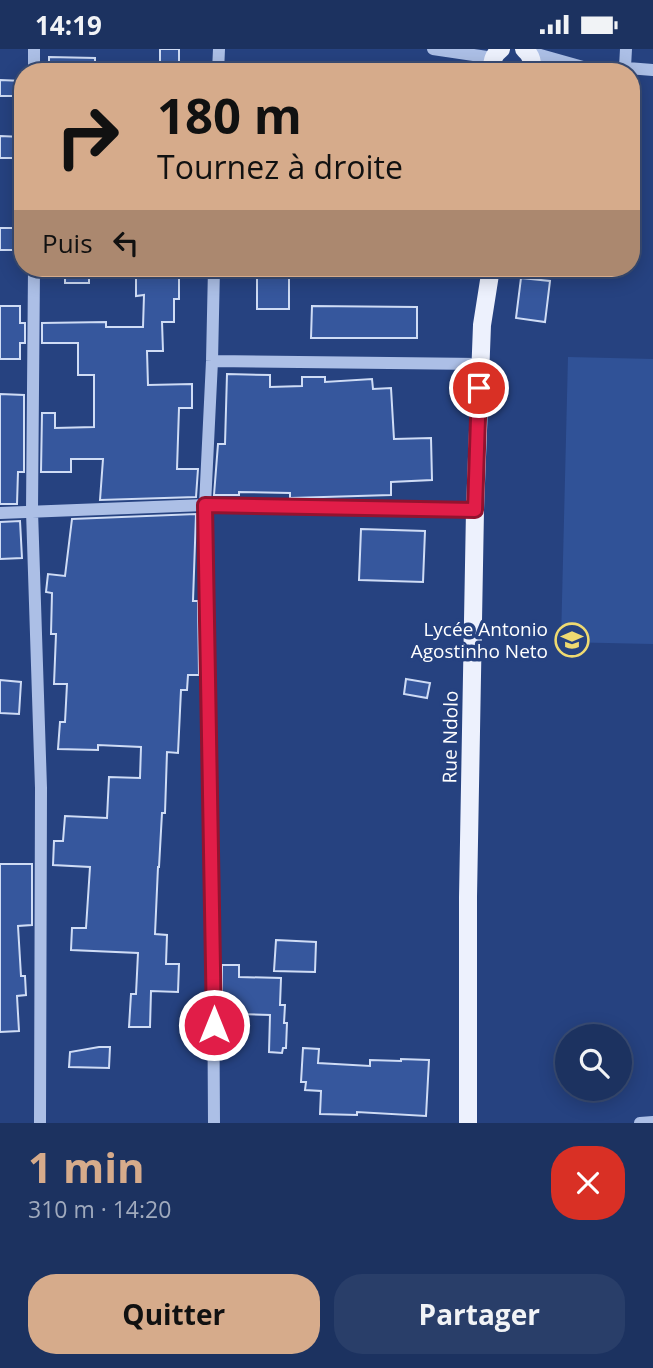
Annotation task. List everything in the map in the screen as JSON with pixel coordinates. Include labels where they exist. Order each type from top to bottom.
[{"type":"main road","points":[[485,277],[487,290]]},
{"type":"main road","name":"Rue Ndolo","points":[[468,1123],[468,897],[475,510],[482,325],[489,277]]},
{"type":"street","points":[[433,49],[497,55]]},
{"type":"street","points":[[525,50],[570,63]]},
{"type":"street","points":[[34,277],[33,511],[41,788],[40,1123]]},
{"type":"street","points":[[214,277],[205,505],[214,1123]]},
{"type":"street","points":[[212,361],[480,364]]},
{"type":"street","points":[[0,513],[205,505],[475,510]]},
{"type":"street","points":[[640,1123],[653,1122]]},
{"type":"shaded area","points":[[568,357],[653,359],[653,644],[561,642]]},
{"type":"building","points":[[160,49],[179,49],[179,63],[160,63]]},
{"type":"building","points":[[49,57],[95,58],[95,63],[49,63]]},
{"type":"building","points":[[0,80],[14,81],[14,96],[0,96]]},
{"type":"building","points":[[0,136],[14,137],[14,158],[0,158]]},
{"type":"building","points":[[0,228],[14,228],[14,250],[0,250]]},
{"type":"building","points":[[65,277],[89,277],[89,283],[65,283]]},
{"type":"building","points":[[136,277],[179,277],[179,299],[174,299],[174,322],[162,322],[163,351],[147,351],[148,385],[192,384],[192,408],[179,408],[177,469],[198,469],[196,497],[100,500],[103,459],[71,459],[71,472],[41,472],[42,413],[55,413],[55,428],[94,427],[94,375],[78,375],[78,343],[42,343],[42,323],[106,322],[106,327],[143,327],[144,295],[136,296]]},
{"type":"building","points":[[257,277],[289,277],[289,309],[257,309]]},
{"type":"building","points":[[521,278],[550,281],[545,322],[516,318]]},
{"type":"building","points":[[0,306],[20,306],[20,323],[25,323],[25,343],[20,343],[20,359],[0,359]]},
{"type":"building","points":[[312,306],[417,307],[417,338],[311,338]]},
{"type":"building","points":[[227,374],[270,375],[270,387],[302,386],[302,377],[325,377],[325,382],[372,379],[373,389],[391,388],[394,439],[431,438],[432,480],[391,482],[391,495],[290,498],[290,493],[239,492],[239,495],[214,495],[218,444],[225,444]]},
{"type":"building","points":[[0,394],[24,395],[24,472],[18,472],[17,504],[0,504]]},
{"type":"building","points":[[196,514],[193,601],[198,601],[199,675],[188,675],[187,690],[181,690],[178,753],[167,752],[155,934],[167,935],[166,964],[179,964],[178,992],[151,991],[150,1027],[129,1027],[131,994],[136,994],[138,953],[71,950],[72,928],[86,928],[90,867],[53,865],[54,841],[63,841],[65,816],[107,818],[109,777],[140,778],[141,747],[98,745],[98,750],[58,749],[60,722],[65,722],[67,684],[54,684],[56,634],[51,634],[52,593],[46,592],[48,574],[65,576],[72,519]]},
{"type":"building","points":[[20,521],[22,558],[0,559],[0,522]]},
{"type":"building","points":[[361,529],[425,531],[423,582],[359,580]]},
{"type":"building","points":[[406,679],[430,683],[427,698],[404,694]]},
{"type":"building","points":[[0,680],[21,682],[19,714],[0,713]]},
{"type":"building","points":[[0,864],[32,864],[32,925],[18,926],[21,976],[25,976],[26,995],[17,996],[19,1031],[0,1032]]},
{"type":"building","points":[[276,940],[316,942],[315,972],[274,971]]},
{"type":"building","points":[[222,965],[239,965],[239,977],[281,978],[280,1005],[285,1005],[284,1023],[287,1023],[286,1048],[283,1048],[282,1053],[269,1052],[270,1015],[237,1014],[236,1046],[222,1046]]},
{"type":"building","points":[[110,1047],[109,1068],[69,1067],[70,1052]]},
{"type":"building","points":[[303,1048],[319,1049],[318,1063],[370,1066],[370,1060],[429,1060],[426,1116],[357,1112],[357,1115],[320,1114],[321,1091],[305,1090],[306,1082],[301,1082]]},
{"type":"place","name":"Lycée Antonio Agostinho Neto","points":[[572,640]]},
{"type":"route","points":[[214,1025],[205,505],[475,510],[479,388]]}]
